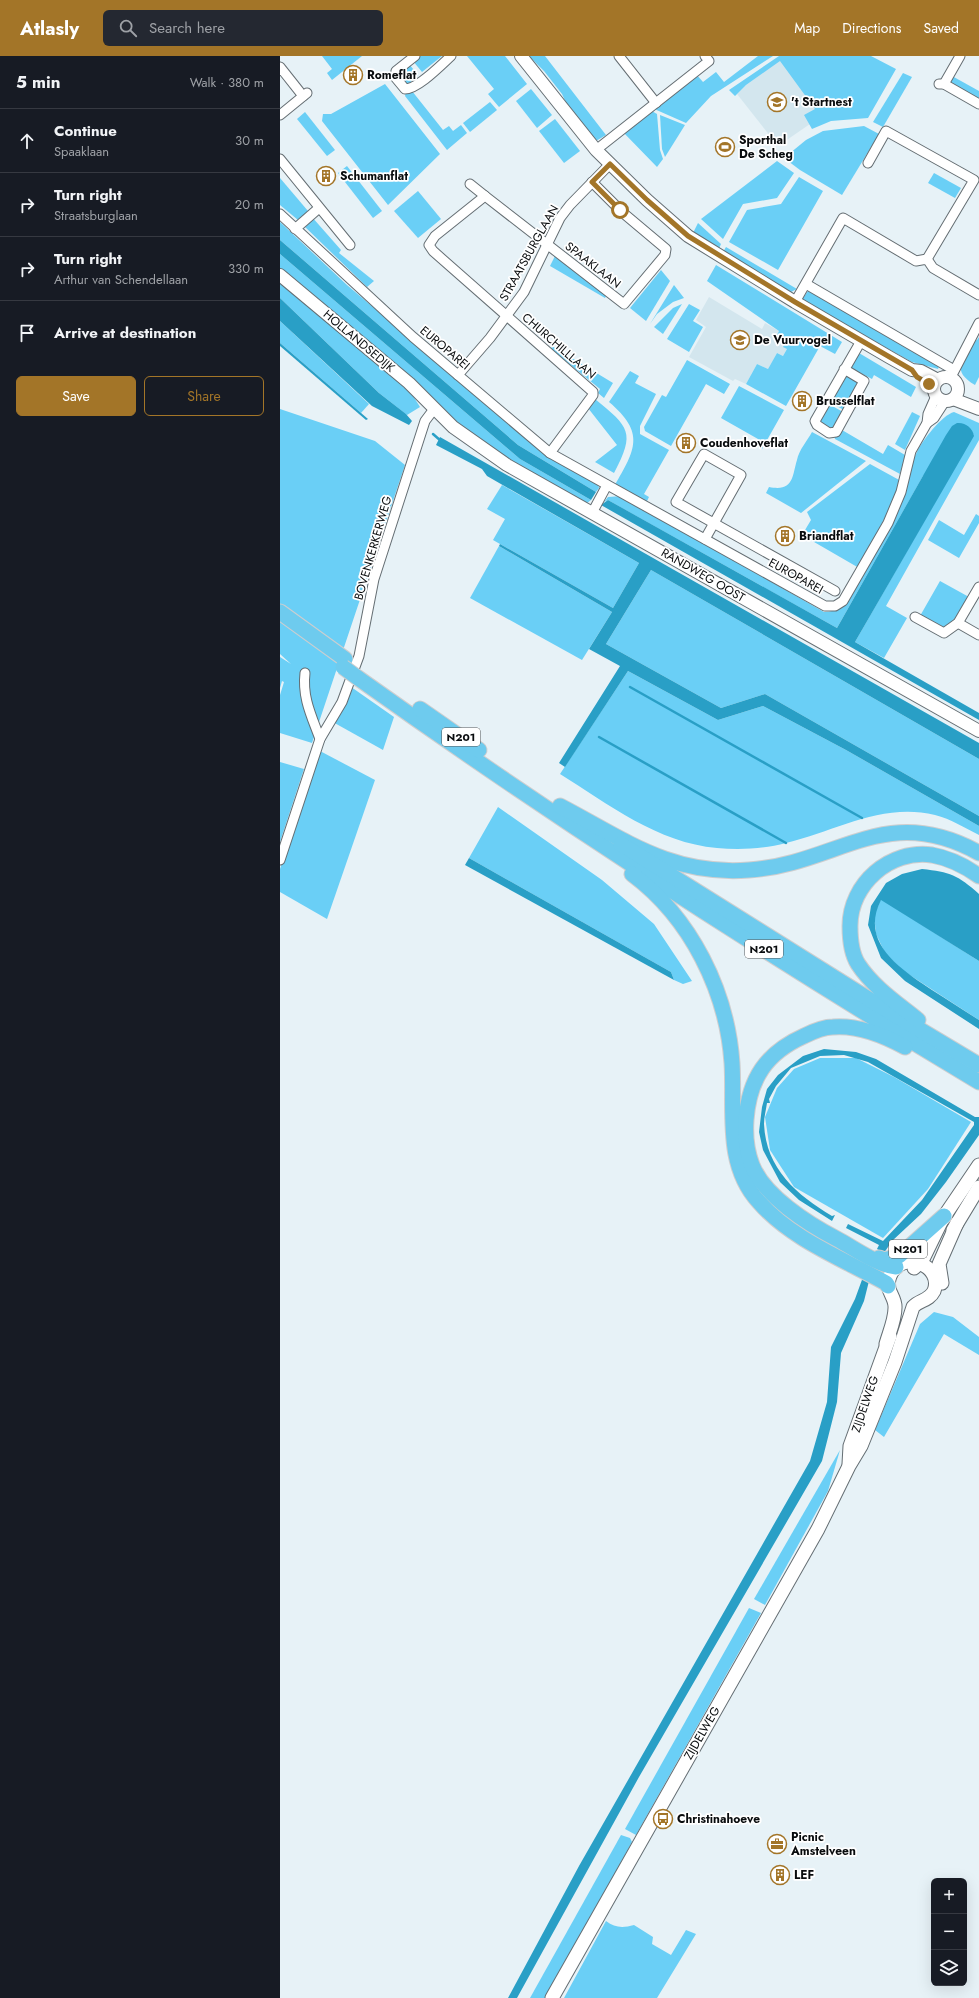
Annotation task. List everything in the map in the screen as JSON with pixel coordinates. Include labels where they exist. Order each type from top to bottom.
[{"type":"highway","name":"N201","points":[[280,612],[344,663]]},
{"type":"highway","name":"N201","points":[[280,622],[359,673],[556,809],[860,1010],[979,1083]]},
{"type":"highway","name":"N201","points":[[556,809],[596,824],[619,839],[651,855],[683,865],[714,869],[749,870],[775,866],[799,860],[875,835],[892,833],[932,834],[951,840],[979,853]]},
{"type":"highway","name":"N201","points":[[556,809],[696,892],[979,1065]]},
{"type":"highway","name":"N201","points":[[556,809],[596,848],[646,885],[687,932],[708,969],[722,1001],[730,1035],[733,1130],[736,1157],[742,1176],[758,1201],[781,1224],[799,1235],[846,1260],[864,1266],[892,1279]]},
{"type":"highway","name":"N201","points":[[954,1050],[878,987],[858,963],[850,942],[850,917],[854,902],[864,883],[879,869],[897,859],[916,855],[931,855],[944,858],[979,876]]},
{"type":"highway","name":"N201","points":[[951,1220],[899,1256],[884,1260],[863,1252],[828,1234],[770,1193],[752,1165],[745,1137],[748,1096],[758,1075],[774,1055],[788,1043],[810,1033],[832,1027],[859,1028],[899,1044],[942,1067],[979,1083]]},
{"type":"highway","name":"N201","points":[[863,1252],[878,1262],[892,1279]]},
{"type":"main road","points":[[935,1272],[933,1262],[951,1220],[979,1165]]},
{"type":"main road","points":[[917,1262],[916,1259],[979,1187]]},
{"type":"main road","points":[[917,1262],[935,1272],[942,1279],[934,1302],[917,1308],[898,1301],[889,1292],[892,1279],[901,1264],[917,1262]]},
{"type":"main road","name":"ZIJDELWEG","points":[[849,1466],[850,1446],[886,1344],[900,1311],[898,1301]]},
{"type":"main road","name":"ZIJDELWEG","points":[[552,1998],[818,1529],[849,1466],[861,1446],[917,1308]]},
{"type":"street","points":[[415,56],[396,72],[395,77],[405,89],[410,89],[420,82],[451,56]]},
{"type":"street","points":[[521,56],[596,150],[647,200],[688,236],[861,341],[912,370],[921,371],[944,392],[979,409]]},
{"type":"street","points":[[619,56],[656,103]]},
{"type":"street","points":[[596,150],[709,61],[705,56]]},
{"type":"street","points":[[960,56],[941,84],[979,104]]},
{"type":"street","points":[[280,67],[305,95],[280,114]]},
{"type":"street","points":[[795,302],[843,218],[916,261],[927,259],[974,180],[886,130],[868,163]]},
{"type":"street","points":[[280,159],[350,245]]},
{"type":"street","name":"STRAATSBURGLAAN","points":[[458,375],[507,317],[524,292],[538,267],[546,244],[566,209],[610,164]]},
{"type":"street","name":"SPAAKLAAN","points":[[470,184],[624,304],[666,251],[666,249],[622,212],[592,182]]},
{"type":"street","points":[[485,196],[431,240],[429,242],[429,248],[507,317]]},
{"type":"street","points":[[295,229],[319,208]]},
{"type":"street","name":"EUROPAREI","points":[[280,214],[385,312],[550,453],[825,606],[835,606],[843,601],[888,522],[901,492],[912,451],[944,392]]},
{"type":"street","points":[[927,259],[932,268],[979,295]]},
{"type":"street","name":"HOLLANDSEDIJK","points":[[280,275],[409,383],[434,409]]},
{"type":"street","points":[[806,284],[952,373],[957,383],[944,392]]},
{"type":"street","name":"CHURCHILLLAAN","points":[[507,317],[593,392],[593,395],[550,453]]},
{"type":"street","points":[[952,373],[979,323]]},
{"type":"street","points":[[844,369],[864,381],[836,432],[829,433],[817,425],[815,421],[844,369],[861,341]]},
{"type":"street","points":[[944,392],[979,406]]},
{"type":"street","name":"RANDWEG OOST","points":[[434,409],[453,427],[480,448],[592,513],[979,731]]},
{"type":"street","name":"BOVENKERKERWEG","points":[[280,860],[320,739],[342,702],[359,656],[374,579],[425,421],[434,409]]},
{"type":"street","points":[[705,539],[714,523],[741,475],[704,454],[676,502],[714,523],[802,573],[835,591]]},
{"type":"street","points":[[592,513],[607,485]]},
{"type":"street","points":[[793,588],[802,573]]},
{"type":"street","points":[[915,617],[944,633],[958,623],[979,587]]},
{"type":"street","points":[[958,623],[979,635]]},
{"type":"street","points":[[305,674],[303,686],[306,702],[320,739]]},
{"type":"shaded area","points":[[322,56],[362,56],[332,80],[327,73],[332,69]]},
{"type":"shaded area","points":[[419,56],[442,56],[422,72],[413,61]]},
{"type":"shaded area","points":[[467,56],[505,56],[527,84],[499,107],[488,94],[494,89]]},
{"type":"shaded area","points":[[529,56],[545,56],[606,135],[596,141],[568,107],[562,94],[544,71]]},
{"type":"shaded area","points":[[758,56],[773,56],[711,96],[686,123],[652,108],[696,74],[703,82],[716,72],[724,82]]},
{"type":"shaded area","points":[[779,56],[871,56],[896,69],[868,118],[831,121],[812,129],[804,115],[815,109],[780,61],[746,85],[735,96],[729,90]]},
{"type":"shaded area","name":"'t Startnest","points":[[780,60],[816,109],[810,124],[778,146],[737,94],[746,85]]},
{"type":"shaded area","points":[[409,64],[418,75],[411,81],[409,86],[398,76],[398,73]]},
{"type":"shaded area","points":[[903,73],[912,77],[883,127],[873,122]]},
{"type":"shaded area","points":[[952,76],[979,91],[979,99],[949,82]]},
{"type":"shaded area","points":[[385,84],[440,154],[388,205],[322,121],[323,114],[331,114]]},
{"type":"shaded area","points":[[531,89],[552,115],[537,128],[516,101]]},
{"type":"shaded area","points":[[412,91],[443,130],[449,126],[453,131],[461,125],[467,133],[447,150],[405,96],[406,92]]},
{"type":"shaded area","points":[[490,102],[497,110],[470,132],[463,123]]},
{"type":"shaded area","points":[[650,110],[657,114],[660,150],[663,159],[657,167],[623,132]]},
{"type":"shaded area","points":[[305,112],[335,150],[327,156],[297,119]]},
{"type":"shaded area","points":[[660,115],[685,125],[665,157],[662,149]]},
{"type":"shaded area","points":[[555,119],[580,151],[564,163],[539,131]]},
{"type":"shaded area","points":[[864,126],[879,134],[842,195],[800,170],[784,158],[806,140],[823,131]]},
{"type":"shaded area","points":[[777,161],[794,173],[777,198],[743,204],[723,239],[701,219]]},
{"type":"shaded area","points":[[347,166],[382,211],[373,218],[338,173]]},
{"type":"shaded area","points":[[934,173],[961,188],[955,198],[928,183]]},
{"type":"shaded area","points":[[799,177],[823,191],[778,270],[729,242],[747,210],[781,204]]},
{"type":"shaded area","points":[[280,178],[308,211],[298,220],[280,205]]},
{"type":"shaded area","points":[[418,191],[441,219],[418,238],[394,211]]},
{"type":"shaded area","points":[[312,217],[341,250],[339,253],[374,281],[367,287],[303,225]]},
{"type":"shaded area","points":[[280,222],[347,285],[453,375],[598,484],[599,488],[596,492],[518,445],[280,240]]},
{"type":"shaded area","points":[[698,223],[721,244],[718,251],[692,235]]},
{"type":"shaded area","points":[[280,240],[518,445],[596,492],[591,500],[520,459],[280,254]]},
{"type":"shaded area","points":[[726,247],[797,289],[789,293],[723,252]]},
{"type":"shaded area","points":[[280,254],[520,459],[591,500],[586,504],[482,446],[280,271]]},
{"type":"shaded area","points":[[555,256],[606,296],[605,298],[550,266]]},
{"type":"shaded area","points":[[716,265],[842,342],[835,354],[820,346],[786,406],[746,384],[757,364],[768,369],[777,353],[783,356],[787,349],[783,347],[785,343],[776,337],[779,331],[707,281]]},
{"type":"shaded area","points":[[661,270],[670,281],[646,321],[630,308]]},
{"type":"shaded area","points":[[280,283],[410,391],[420,407],[407,415],[379,393],[280,298]]},
{"type":"shaded area","points":[[674,285],[684,298],[673,302],[657,314],[650,324]]},
{"type":"shaded area","points":[[808,291],[813,291],[940,364],[938,369],[912,362],[803,302],[803,298]]},
{"type":"shaded area","name":"De Vuurvogel","points":[[709,297],[762,329],[765,323],[779,331],[776,337],[785,343],[787,349],[783,356],[777,353],[768,369],[757,364],[746,384],[735,379],[733,381],[689,357],[706,327],[696,320]]},
{"type":"shaded area","points":[[280,298],[379,393],[406,414],[412,421],[409,425],[372,406],[280,321]]},
{"type":"shaded area","points":[[682,304],[663,334],[654,327],[673,308]]},
{"type":"shaded area","points":[[689,304],[700,310],[693,321],[703,327],[689,352],[667,339]]},
{"type":"shaded area","points":[[280,321],[369,404],[361,413],[280,343]]},
{"type":"shaded area","points":[[979,337],[979,377],[975,385],[963,375],[961,365],[965,354],[973,341],[977,340]]},
{"type":"shaded area","points":[[280,343],[368,419],[366,420],[280,346]]},
{"type":"shaded area","points":[[552,346],[613,383],[604,398],[598,393],[600,389],[551,349]]},
{"type":"shaded area","points":[[859,353],[916,387],[911,397],[874,375],[872,379],[851,368]]},
{"type":"shaded area","points":[[687,360],[730,384],[724,394],[706,384],[671,446],[645,431],[644,427],[662,395],[666,397]]},
{"type":"shaded area","points":[[630,371],[639,376],[635,383],[656,394],[640,426],[640,434],[669,450],[644,494],[649,497],[646,503],[615,485],[628,462],[632,452],[633,442],[632,433],[628,423],[621,413],[609,402]]},
{"type":"shaded area","points":[[844,371],[862,381],[844,410],[827,401]]},
{"type":"shaded area","points":[[739,386],[784,410],[762,449],[754,445],[758,439],[721,418]]},
{"type":"shaded area","points":[[595,399],[622,424],[626,431],[627,439],[625,448],[614,473],[595,462],[617,445],[588,408]]},
{"type":"shaded area","points":[[827,403],[843,412],[835,431],[817,425]]},
{"type":"shaded area","points":[[280,409],[375,441],[405,465],[312,743],[280,733],[280,695],[284,682],[282,681],[280,688],[280,657],[291,664],[280,654]]},
{"type":"shaded area","points":[[912,412],[920,416],[905,450],[895,444]]},
{"type":"shaded area","points":[[954,412],[979,423],[979,440],[886,606],[907,618],[884,658],[855,642],[974,434],[923,476],[837,628],[608,500],[604,502],[608,497],[622,496],[824,612],[833,611],[843,605],[851,595],[899,487],[920,447],[938,423]]},
{"type":"shaded area","points":[[957,423],[963,423],[968,426],[972,430],[974,436],[855,642],[979,713],[979,720],[601,505],[608,500],[837,628],[946,435],[952,426]]},
{"type":"shaded area","points":[[842,430],[883,454],[888,445],[905,455],[900,474],[835,439],[834,435]]},
{"type":"shaded area","points":[[812,432],[866,461],[801,513],[766,493],[769,487],[777,488],[788,485],[793,477],[799,453]]},
{"type":"shaded area","points":[[440,437],[979,743],[979,759],[651,570],[606,644],[721,708],[765,694],[979,816],[979,826],[846,750],[763,706],[718,720],[628,671],[565,767],[559,763],[620,666],[589,649],[612,612],[499,546],[500,544],[613,608],[639,563],[487,476],[482,469],[436,445]]},
{"type":"shaded area","points":[[870,464],[901,481],[898,492],[859,568],[802,535],[811,520],[807,512]]},
{"type":"shaded area","points":[[502,485],[639,563],[613,608],[493,540],[505,519],[487,509]]},
{"type":"shaded area","points":[[976,514],[979,516],[979,523],[959,558],[928,540],[939,520],[964,535]]},
{"type":"shaded area","points":[[499,546],[612,612],[582,660],[470,598]]},
{"type":"shaded area","points":[[651,570],[979,759],[979,816],[765,694],[721,708],[606,644]]},
{"type":"shaded area","points":[[940,581],[969,597],[955,618],[943,628],[920,616]]},
{"type":"shaded area","points":[[628,671],[718,720],[763,706],[846,750],[979,826],[979,835],[941,817],[915,812],[896,812],[878,815],[786,843],[769,847],[743,849],[725,849],[695,845],[674,839],[654,830],[615,809],[560,774]]},
{"type":"shaded area","points":[[344,682],[394,717],[383,750],[331,721]]},
{"type":"shaded area","points":[[320,751],[375,780],[327,919],[280,892],[280,869]]},
{"type":"shaded area","points":[[280,762],[304,769],[280,842]]},
{"type":"shaded area","points":[[498,807],[602,880],[654,924],[692,981],[683,984],[674,980],[671,972],[469,858]]},
{"type":"shaded area","points":[[469,858],[671,972],[674,980],[465,865]]},
{"type":"shaded area","points":[[922,869],[947,873],[965,882],[979,894],[979,961],[881,900],[876,915],[875,929],[879,942],[896,964],[932,990],[979,1020],[979,1029],[905,981],[881,958],[868,925],[871,906],[886,883],[902,874]]},
{"type":"shaded area","points":[[881,899],[979,961],[979,1020],[902,970],[885,953],[876,934],[874,915]]},
{"type":"shaded area","points":[[824,1049],[856,1052],[876,1059],[975,1117],[979,1117],[979,1135],[946,1182],[921,1214],[892,1241],[884,1253],[877,1249],[879,1245],[846,1228],[848,1224],[883,1241],[922,1200],[974,1125],[974,1122],[868,1062],[844,1055],[820,1056],[791,1068],[776,1086],[769,1099],[770,1103],[767,1103],[764,1124],[766,1140],[777,1167],[786,1179],[796,1190],[819,1208],[832,1216],[835,1215],[832,1221],[799,1200],[780,1182],[763,1150],[759,1132],[762,1107],[767,1089],[778,1075],[803,1056]]},
{"type":"shaded area","points":[[820,1058],[856,1058],[894,1077],[971,1122],[928,1189],[883,1238],[794,1187],[770,1150],[765,1117],[777,1088],[794,1069]]},
{"type":"shaded area","points":[[863,1277],[869,1281],[864,1301],[841,1353],[837,1402],[822,1461],[639,1777],[517,1998],[508,1998],[579,1866],[810,1461],[827,1402],[831,1347],[855,1299]]},
{"type":"shaded area","points":[[934,1312],[953,1317],[979,1337],[979,1355],[944,1334],[884,1437],[875,1430],[920,1324]]},
{"type":"shaded area","points":[[840,1450],[828,1491],[765,1605],[754,1599]]},
{"type":"shaded area","points":[[749,1608],[761,1613],[636,1835],[625,1829]]},
{"type":"shaded area","points":[[621,1835],[630,1838],[632,1842],[547,1998],[530,1998]]},
{"type":"shaded area","points":[[606,1921],[619,1927],[634,1925],[653,1937],[652,1944],[671,1955],[686,1930],[696,1934],[657,1998],[564,1998]]},
{"type":"waterway","points":[[433,434],[441,441]]},
{"type":"waterway","points":[[630,687],[862,818]]},
{"type":"waterway","points":[[599,737],[786,843]]},
{"type":"place","name":"Romeflat","points":[[353,75]]},
{"type":"place","name":"'t Startnest","points":[[777,102]]},
{"type":"place","name":"Sporthal De Scheg","points":[[725,147]]},
{"type":"place","name":"Schumanflat","points":[[326,176]]},
{"type":"place","name":"De Vuurvogel","points":[[740,340]]},
{"type":"place","name":"Brusselflat","points":[[802,401]]},
{"type":"place","name":"Coudenhoveflat","points":[[686,443]]},
{"type":"place","name":"Briandflat","points":[[785,536]]},
{"type":"place","name":"Christinahoeve","points":[[663,1819]]},
{"type":"place","name":"Picnic Amstelveen","points":[[777,1844]]},
{"type":"place","name":"LEF","points":[[780,1875]]},
{"type":"route","points":[[620,210],[592,182],[610,164],[647,200],[688,236],[795,302],[912,370],[917,377],[929,384]]}]
